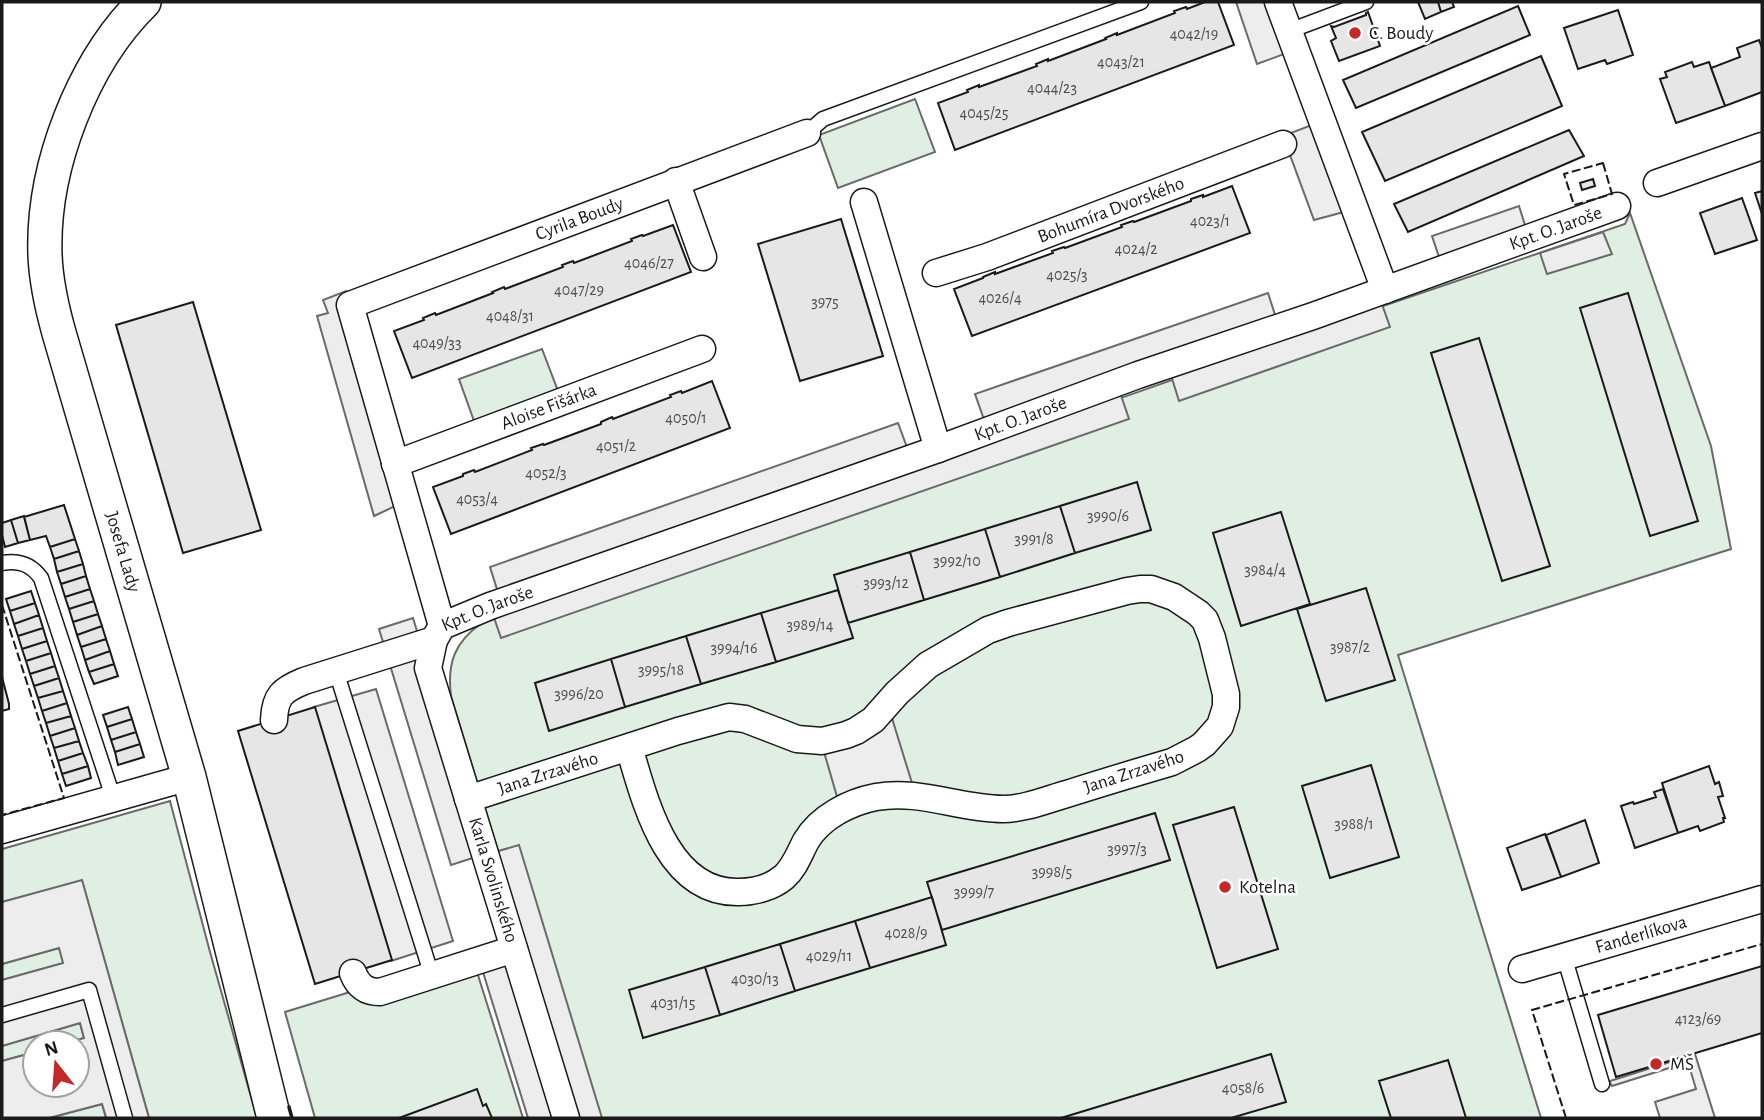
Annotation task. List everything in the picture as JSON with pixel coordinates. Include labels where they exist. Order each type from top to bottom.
[{"type":"street","name":"Josefa Lady","points":[[144,2],[119,29],[102,53],[75,106],[65,134],[49,202],[46,268],[56,322],[189,776],[275,1118]]},
{"type":"street","points":[[1278,2],[1385,290]]},
{"type":"street","name":"Cyrila Boudy","points":[[396,464],[350,305],[807,133]]},
{"type":"street","name":"Bohumíra Dvorského","points":[[936,272],[987,257],[1283,144]]},
{"type":"street","points":[[1657,183],[1762,146]]},
{"type":"street","points":[[676,181],[703,257]]},
{"type":"street","points":[[864,202],[938,449]]},
{"type":"street","name":"Kpt. O. Jaroše","points":[[274,720],[275,706],[282,692],[297,684],[438,633],[490,606],[1617,206]]},
{"type":"street","name":"Aloise Fišárka","points":[[396,464],[702,349]]},
{"type":"street","points":[[396,464],[438,633]]},
{"type":"street","name":"Jana Zrzavého","points":[[468,799],[629,747],[729,717],[746,719],[797,739],[822,741],[846,735],[873,720],[897,693],[928,665],[988,631],[1007,623],[1140,589],[1151,589],[1174,597],[1205,620],[1226,694],[1226,707],[1220,726],[1204,744],[1189,754],[1172,762],[1028,805],[1003,809],[901,794],[856,802],[816,828],[785,876],[750,892],[730,892],[706,885],[674,858],[651,813],[629,747]]},
{"type":"street","name":"Karla Svolinského","points":[[438,633],[428,668],[566,1118]]},
{"type":"street","points":[[2,830],[189,776]]},
{"type":"street","name":"Fanderlíkova","points":[[1522,969],[1762,899]]},
{"type":"street","points":[[353,973],[359,985],[375,992],[514,949]]},
{"type":"lane","points":[[807,133],[823,119],[1142,2]]},
{"type":"lane","points":[[1289,31],[1366,2]]},
{"type":"lane","points":[[2,563],[23,562],[36,570],[41,578],[113,797]]},
{"type":"lane","points":[[336,671],[432,976]]},
{"type":"lane","points":[[1564,956],[1602,1084]]},
{"type":"lane","points":[[2,1015],[89,990],[125,1118]]},
{"type":"green space","points":[[915,99],[935,152],[838,188],[819,135]]},
{"type":"green space","points":[[1630,213],[1711,446],[1731,549],[1398,655],[1541,1118],[579,1118],[451,696],[450,674],[454,655],[472,630],[510,612],[1625,224]]},
{"type":"green space","points":[[542,349],[558,391],[474,421],[459,379]]},
{"type":"green space","points":[[170,801],[257,1118],[149,1118],[82,881],[2,902],[2,849]]},
{"type":"green space","points":[[59,948],[64,963],[2,980],[2,964]]},
{"type":"green space","points":[[477,972],[523,1118],[315,1118],[285,1012],[350,992]]},
{"type":"green space","points":[[80,1023],[82,1029],[60,1029]]},
{"type":"green space","points":[[21,1040],[21,1056],[2,1061],[2,1046]]},
{"type":"green space","points":[[102,1104],[106,1118],[49,1118]]},
{"type":"shaded area","points":[[1236,2],[1278,2],[1295,50],[1257,64]]},
{"type":"shaded area","points":[[1322,121],[1355,209],[1314,220],[1283,136]]},
{"type":"shaded area","points":[[1519,206],[1529,238],[1443,269],[1432,236]]},
{"type":"shaded area","points":[[1603,232],[1612,254],[1547,274],[1540,253]]},
{"type":"shaded area","points":[[346,291],[406,501],[374,516],[317,316],[328,313],[323,300]]},
{"type":"shaded area","points":[[1268,293],[1279,327],[1378,293],[1390,327],[1179,401],[1165,356],[1113,372],[1129,419],[501,638],[490,606],[501,602],[490,567],[898,423],[911,458],[988,431],[975,394]]},
{"type":"shaded area","points":[[413,618],[485,854],[451,865],[379,629]]},
{"type":"shaded area","points":[[376,689],[453,941],[391,961],[314,707]]},
{"type":"shaded area","points":[[891,715],[912,783],[838,800],[824,752]]},
{"type":"shaded area","points":[[519,845],[602,1118],[528,1118],[483,972],[517,960],[485,855]]},
{"type":"shaded area","points":[[82,880],[149,1118],[104,1118],[106,1117],[102,1104],[49,1118],[2,1118],[2,1061],[21,1056],[21,1099],[91,1099],[91,1029],[82,1029],[80,1023],[60,1029],[21,1029],[21,1040],[2,1046],[2,980],[63,963],[59,948],[2,964],[2,902]]},
{"type":"shaded area","points":[[1695,1054],[1715,1118],[1660,1118],[1655,1102],[1696,1089],[1690,1069],[1685,1063],[1612,1086],[1610,1083],[1610,1081]]},
{"type":"building","points":[[1205,2],[1218,2],[1234,45],[955,150],[938,103],[979,85],[1037,66],[1036,64],[1048,59],[1175,13],[1174,11]]},
{"type":"building","points":[[1418,2],[1438,2],[1441,12],[1425,19]]},
{"type":"building","points":[[1438,2],[1452,2],[1454,7],[1441,12]]},
{"type":"building","points":[[1518,6],[1530,35],[1356,108],[1343,80]]},
{"type":"building","points":[[1618,10],[1633,55],[1607,64],[1605,60],[1578,69],[1564,28]]},
{"type":"building","name":"C. Boudy","points":[[1368,12],[1380,46],[1339,61],[1331,41],[1336,38],[1331,26]]},
{"type":"building","points":[[1759,40],[1762,48],[1762,92],[1725,106],[1711,68],[1740,57],[1737,48]]},
{"type":"building","points":[[1541,56],[1562,106],[1385,181],[1362,132]]},
{"type":"building","points":[[1692,62],[1694,67],[1709,62],[1725,106],[1676,123],[1660,79],[1667,77],[1665,72]]},
{"type":"building","points":[[1569,130],[1584,156],[1408,232],[1394,204]]},
{"type":"building","points":[[1593,179],[1595,186],[1582,190],[1580,183]]},
{"type":"building","points":[[1232,186],[1250,233],[972,336],[954,289]]},
{"type":"building","points":[[1762,191],[1762,214],[1755,193]]},
{"type":"building","points":[[1742,198],[1757,240],[1715,254],[1700,213]]},
{"type":"building","points":[[841,219],[883,356],[800,381],[758,244]]},
{"type":"building","points":[[673,225],[691,272],[412,378],[394,331],[435,313],[436,315]]},
{"type":"building","points":[[1628,293],[1698,521],[1650,536],[1580,308]]},
{"type":"building","points":[[193,302],[261,530],[183,553],[116,325]]},
{"type":"building","points":[[1479,338],[1550,566],[1502,581],[1431,353]]},
{"type":"building","points":[[712,381],[730,428],[451,534],[433,487]]},
{"type":"building","points":[[1137,482],[1151,530],[1075,553],[1060,506]]},
{"type":"building","points":[[64,505],[75,539],[50,547],[46,536],[30,540],[24,517]]},
{"type":"building","points":[[1060,506],[1075,553],[1000,577],[985,529]]},
{"type":"building","points":[[1281,512],[1310,604],[1241,626],[1213,533]]},
{"type":"building","points":[[24,516],[30,540],[18,543],[11,520]]},
{"type":"building","points":[[11,520],[18,543],[5,547],[2,523]]},
{"type":"building","points":[[985,529],[1000,577],[924,600],[910,552]]},
{"type":"building","points":[[75,539],[79,551],[54,559],[50,547]]},
{"type":"building","points":[[79,551],[83,564],[57,572],[54,559]]},
{"type":"building","points":[[910,552],[924,600],[848,623],[834,575]]},
{"type":"building","points":[[83,564],[86,576],[61,584],[57,572]]},
{"type":"building","points":[[86,576],[90,589],[65,597],[61,584]]},
{"type":"building","points":[[1366,588],[1395,680],[1326,701],[1297,609]]},
{"type":"building","points":[[90,589],[94,601],[69,609],[65,597]]},
{"type":"building","points":[[838,590],[853,638],[776,662],[761,613]]},
{"type":"building","points":[[31,591],[35,603],[10,611],[6,599]]},
{"type":"building","points":[[94,601],[98,614],[73,622],[69,609]]},
{"type":"building","points":[[35,603],[39,615],[14,624],[10,611]]},
{"type":"building","points":[[761,613],[776,662],[701,684],[686,636]]},
{"type":"building","points":[[98,614],[102,626],[77,635],[73,622]]},
{"type":"building","points":[[39,615],[43,628],[18,636],[14,624]]},
{"type":"building","points":[[102,626],[106,639],[81,647],[77,635]]},
{"type":"building","points":[[43,628],[47,641],[22,649],[18,636]]},
{"type":"building","points":[[686,636],[701,684],[625,707],[611,659]]},
{"type":"building","points":[[106,639],[110,651],[85,660],[81,647]]},
{"type":"building","points":[[47,641],[51,653],[26,661],[22,649]]},
{"type":"building","points":[[110,651],[114,664],[89,672],[85,660]]},
{"type":"building","points":[[51,653],[55,666],[30,674],[26,661]]},
{"type":"building","points":[[611,659],[625,707],[549,731],[535,683]]},
{"type":"building","points":[[114,664],[118,676],[94,684],[89,672]]},
{"type":"building","points":[[55,666],[59,678],[34,686],[30,674]]},
{"type":"building","points":[[2,677],[9,709],[2,711]]},
{"type":"building","points":[[59,678],[63,691],[38,698],[34,686]]},
{"type":"building","points":[[63,691],[67,703],[42,711],[38,698]]},
{"type":"building","points":[[67,703],[71,716],[46,723],[42,711]]},
{"type":"building","points":[[128,707],[132,719],[107,727],[103,715]]},
{"type":"building","points":[[315,707],[392,960],[315,984],[238,731]]},
{"type":"building","points":[[71,716],[75,728],[50,736],[46,723]]},
{"type":"building","points":[[132,719],[136,732],[111,740],[107,727]]},
{"type":"building","points":[[75,728],[79,741],[54,748],[50,736]]},
{"type":"building","points":[[136,732],[140,744],[115,752],[111,740]]},
{"type":"building","points":[[79,741],[83,753],[58,761],[54,748]]},
{"type":"building","points":[[140,744],[144,757],[118,765],[115,752]]},
{"type":"building","points":[[83,753],[88,766],[62,774],[58,761]]},
{"type":"building","points":[[1371,765],[1399,857],[1330,878],[1302,786]]},
{"type":"building","points":[[88,766],[91,778],[66,786],[62,774]]},
{"type":"building","points":[[1709,766],[1715,784],[1719,782],[1723,796],[1718,797],[1724,822],[1700,831],[1698,826],[1678,833],[1662,783]]},
{"type":"building","points":[[1663,789],[1678,833],[1635,848],[1621,806],[1656,797],[1654,792]]},
{"type":"building","name":"Kotelna","points":[[1234,807],[1278,949],[1217,968],[1173,825]]},
{"type":"building","points":[[1155,813],[1170,860],[942,930],[927,882]]},
{"type":"building","points":[[1585,820],[1599,863],[1561,877],[1546,835]]},
{"type":"building","points":[[1545,834],[1561,877],[1522,890],[1507,848]]},
{"type":"building","points":[[932,897],[946,945],[870,968],[855,921]]},
{"type":"building","points":[[855,921],[870,968],[795,991],[780,944]]},
{"type":"building","points":[[780,944],[795,991],[720,1015],[705,967]]},
{"type":"building","points":[[1762,966],[1762,1033],[1616,1077],[1598,1015]]},
{"type":"building","points":[[705,967],[720,1015],[643,1038],[629,990]]},
{"type":"building","points":[[1271,1054],[1286,1102],[1231,1118],[1061,1118]]},
{"type":"building","points":[[1448,1060],[1466,1118],[1391,1118],[1379,1081]]},
{"type":"building","points":[[477,1089],[483,1106],[486,1104],[492,1118],[399,1118]]},
{"type":"fence","points":[[1603,163],[1612,194],[1574,205],[1564,174],[1603,163]]},
{"type":"fence","points":[[2,605],[64,798],[2,815]]},
{"type":"fence","points":[[1566,1118],[1532,1010],[1762,944]]},
{"type":"wall","points":[[289,1107],[292,1118]]},
{"type":"place","name":"C. Boudy","points":[[1355,33]]},
{"type":"place","name":"Kotelna","points":[[1225,887]]},
{"type":"place","name":"MŠ","points":[[1656,1064]]}]
